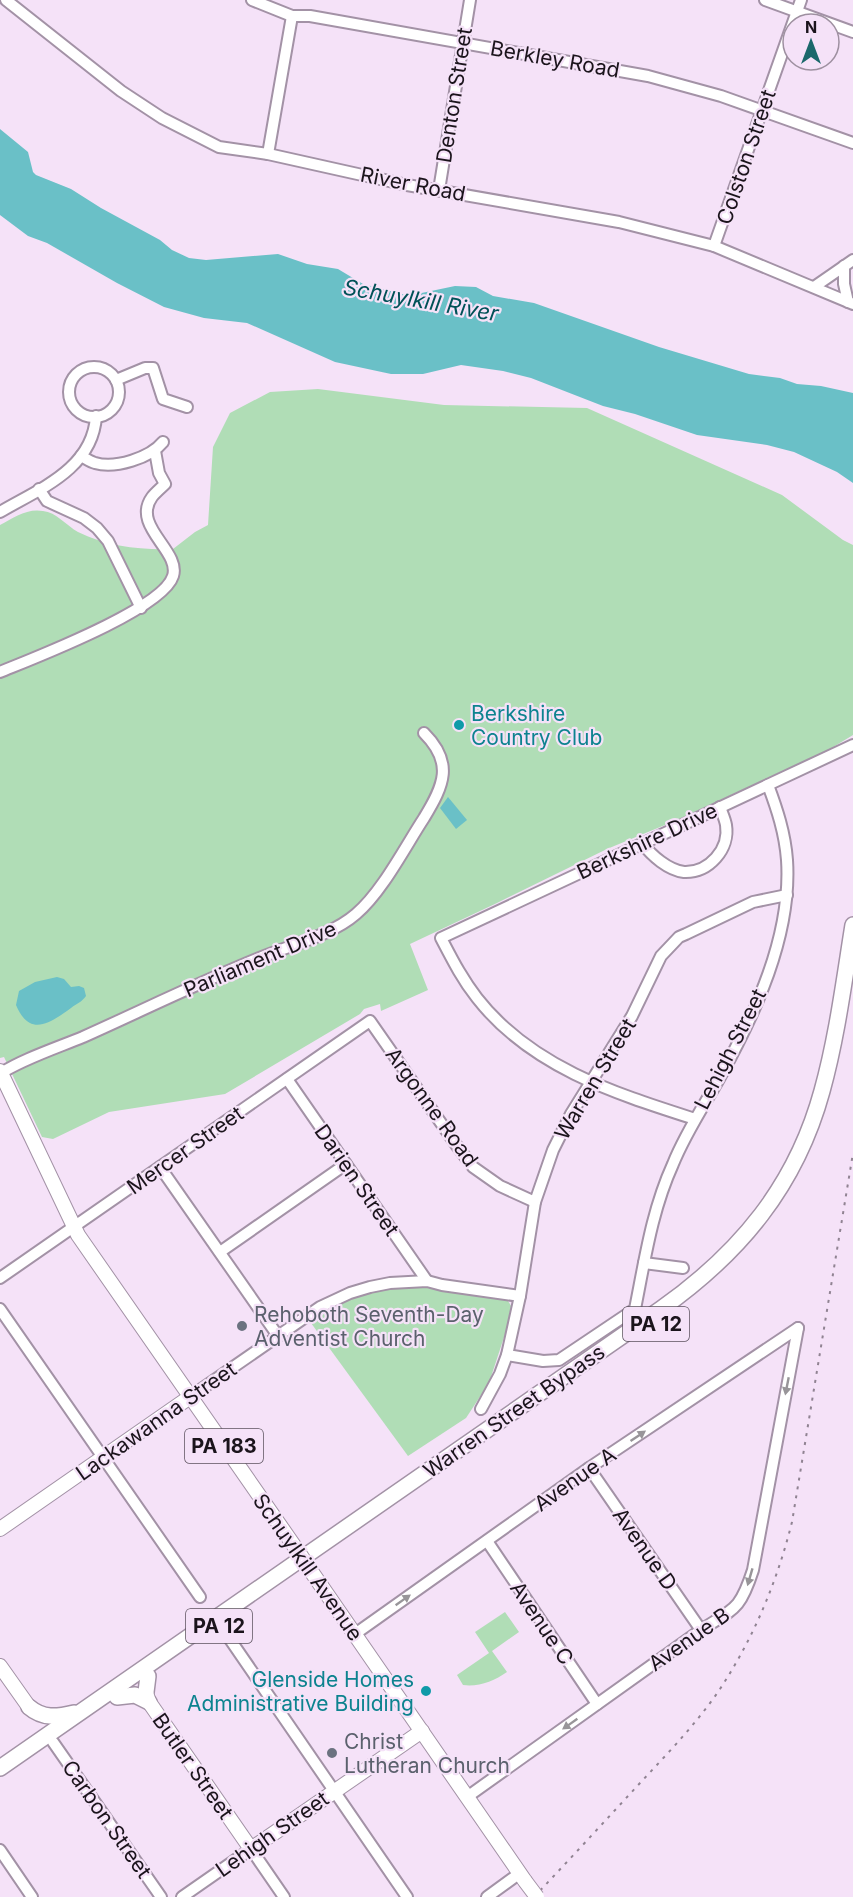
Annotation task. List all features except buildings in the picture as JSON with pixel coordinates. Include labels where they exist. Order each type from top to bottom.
[{"type":"highway","name":"Warren Street Bypass","points":[[0,1779],[117,1697],[146,1672],[677,1298],[707,1274],[740,1241],[765,1211],[786,1178],[813,1118],[831,1055],[853,925]]},
{"type":"highway","name":"Warren Street Bypass","points":[[0,1768],[82,1710],[146,1672],[666,1317],[738,1257],[780,1205],[812,1146],[835,1078],[853,979]]},
{"type":"highway","points":[[117,1697],[135,1695],[147,1697],[146,1672]]},
{"type":"highway","points":[[29,1707],[38,1714],[49,1717],[82,1710]]},
{"type":"highway","points":[[29,1707],[36,1726],[35,1738],[31,1746]]},
{"type":"main road","name":"Schuylkill Avenue","points":[[0,1073],[74,1227],[537,1897]]},
{"type":"main road","name":"Lackawanna Street","points":[[0,1529],[190,1397]]},
{"type":"main road","points":[[0,1666],[29,1707]]},
{"type":"main road","name":"Butler Street","points":[[147,1697],[251,1849]]},
{"type":"main road","name":"Lehigh Street","points":[[251,1849],[422,1731]]},
{"type":"street","name":"River Road","points":[[6,0],[121,91],[162,118],[219,147],[268,154],[407,185],[619,222],[714,246],[851,303]]},
{"type":"street","name":"Berkley Road","points":[[252,0],[292,16],[310,16],[648,76],[696,88],[853,142]]},
{"type":"street","name":"Denton Street","points":[[438,190],[470,0]]},
{"type":"street","points":[[765,0],[797,12]]},
{"type":"street","name":"Colston Street","points":[[797,12],[801,0]]},
{"type":"street","points":[[268,154],[292,16]]},
{"type":"street","name":"Colston Street","points":[[714,246],[781,56]]},
{"type":"street","points":[[814,286],[849,263]]},
{"type":"street","points":[[849,263],[844,284],[851,303]]},
{"type":"street","points":[[92,367],[110,372],[119,389],[118,399],[113,408],[105,414],[96,416],[78,411],[70,399],[70,384],[75,375],[82,369],[92,367]]},
{"type":"street","points":[[116,380],[145,368],[153,368],[163,399],[186,407]]},
{"type":"street","points":[[0,512],[73,467],[95,429],[96,416]]},
{"type":"street","points":[[81,456],[94,463],[104,464],[132,461],[155,451],[163,442]]},
{"type":"street","points":[[0,672],[69,643],[141,608],[167,587],[174,573],[174,566],[151,528],[147,508],[151,498],[165,484],[159,473],[155,451]]},
{"type":"street","points":[[39,489],[47,501],[84,518],[97,528],[108,541],[141,608]]},
{"type":"street","name":"Parliament Drive","points":[[0,1073],[258,958],[331,930],[356,915],[372,897],[394,864],[428,811],[438,790],[445,771],[443,762],[434,743],[424,733]]},
{"type":"street","name":"Berkshire Drive","points":[[591,1083],[540,1056],[492,1015],[467,984],[441,938],[853,745]]},
{"type":"street","name":"Lehigh Street","points":[[507,1355],[543,1361],[560,1360],[635,1309],[652,1224],[661,1194],[677,1154],[734,1051],[757,1000],[780,938],[787,896],[788,873],[780,820],[768,785]]},
{"type":"street","points":[[642,843],[651,855],[673,869],[686,872],[708,866],[720,855],[725,841],[726,826],[720,807]]},
{"type":"street","name":"Warren Street","points":[[482,1409],[507,1355],[520,1296],[535,1202],[561,1134],[632,1016],[661,956],[680,938],[753,903],[787,896]]},
{"type":"street","name":"Mercer Street","points":[[0,1278],[370,1021]]},
{"type":"street","name":"Argonne Road","points":[[370,1021],[473,1167],[500,1186],[535,1202]]},
{"type":"street","name":"Darien Street","points":[[287,1079],[426,1281]]},
{"type":"street","points":[[591,1083],[695,1119]]},
{"type":"street","points":[[220,1252],[346,1164]]},
{"type":"street","points":[[160,1167],[278,1336]]},
{"type":"street","points":[[644,1263],[683,1268]]},
{"type":"street","name":"Lackawanna Street","points":[[190,1397],[320,1307],[350,1293],[390,1283],[426,1281],[520,1296]]},
{"type":"street","points":[[0,1309],[200,1597]]},
{"type":"street","name":"Avenue A","points":[[355,1634],[589,1468],[798,1328]]},
{"type":"street","name":"Avenue B","points":[[467,1797],[735,1608],[744,1596],[753,1570],[798,1328]]},
{"type":"street","name":"Avenue D","points":[[589,1468],[701,1630]]},
{"type":"street","name":"Avenue C","points":[[487,1540],[597,1704]]},
{"type":"street","points":[[227,1635],[407,1897]]},
{"type":"street","name":"Carbon Street","points":[[53,1742],[161,1897]]},
{"type":"street","name":"Lehigh Street","points":[[182,1897],[251,1849]]},
{"type":"street","name":"Butler Street","points":[[251,1849],[284,1897]]},
{"type":"street","points":[[0,1850],[32,1897]]},
{"type":"street","points":[[487,1897],[523,1877]]},
{"type":"green space","name":"Berkshire Country Club","points":[[318,389],[444,405],[587,408],[782,495],[853,545],[853,735],[830,749],[677,820],[607,849],[410,944],[428,990],[381,1011],[380,1004],[364,1009],[360,1014],[225,1094],[109,1112],[53,1139],[42,1137],[4,1057],[0,1058],[0,525],[26,512],[37,510],[48,512],[78,532],[101,541],[137,548],[173,549],[208,525],[213,447],[230,413],[270,392]]},
{"type":"green space","points":[[400,1287],[427,1288],[507,1299],[511,1306],[507,1328],[489,1383],[466,1418],[408,1456],[311,1323],[332,1308],[353,1298]]},
{"type":"green space","points":[[505,1612],[519,1632],[492,1651],[507,1672],[486,1683],[463,1685],[457,1675],[489,1653],[475,1632]]},
{"type":"water","name":"Schuylkill River","points":[[0,129],[28,152],[33,172],[36,175],[71,189],[189,258],[206,260],[278,254],[307,264],[338,269],[363,284],[402,294],[412,295],[455,286],[476,287],[493,296],[534,303],[659,347],[749,374],[853,393],[853,483],[837,472],[794,452],[767,445],[697,435],[603,406],[531,378],[461,365],[423,374],[391,374],[335,362],[247,323],[204,318],[164,307],[47,243],[28,236],[0,215]]},
{"type":"water","points":[[448,797],[467,820],[456,829],[440,808]]},
{"type":"water","points":[[57,977],[64,979],[71,987],[84,988],[86,996],[79,1003],[48,1022],[34,1024],[28,1022],[16,1005],[19,991],[35,982]]},
{"type":"railway","points":[[534,1897],[702,1714],[720,1689],[754,1629],[772,1587],[792,1522],[853,1153]]},
{"type":"place","name":"Berkshire Country Club","points":[[459,725]]},
{"type":"place","name":"Rehoboth Seventh-Day Adventist Church","points":[[242,1326]]},
{"type":"place","name":"Glenside Homes Administrative Building","points":[[426,1691]]},
{"type":"place","name":"Christ Lutheran Church","points":[[332,1753]]}]
